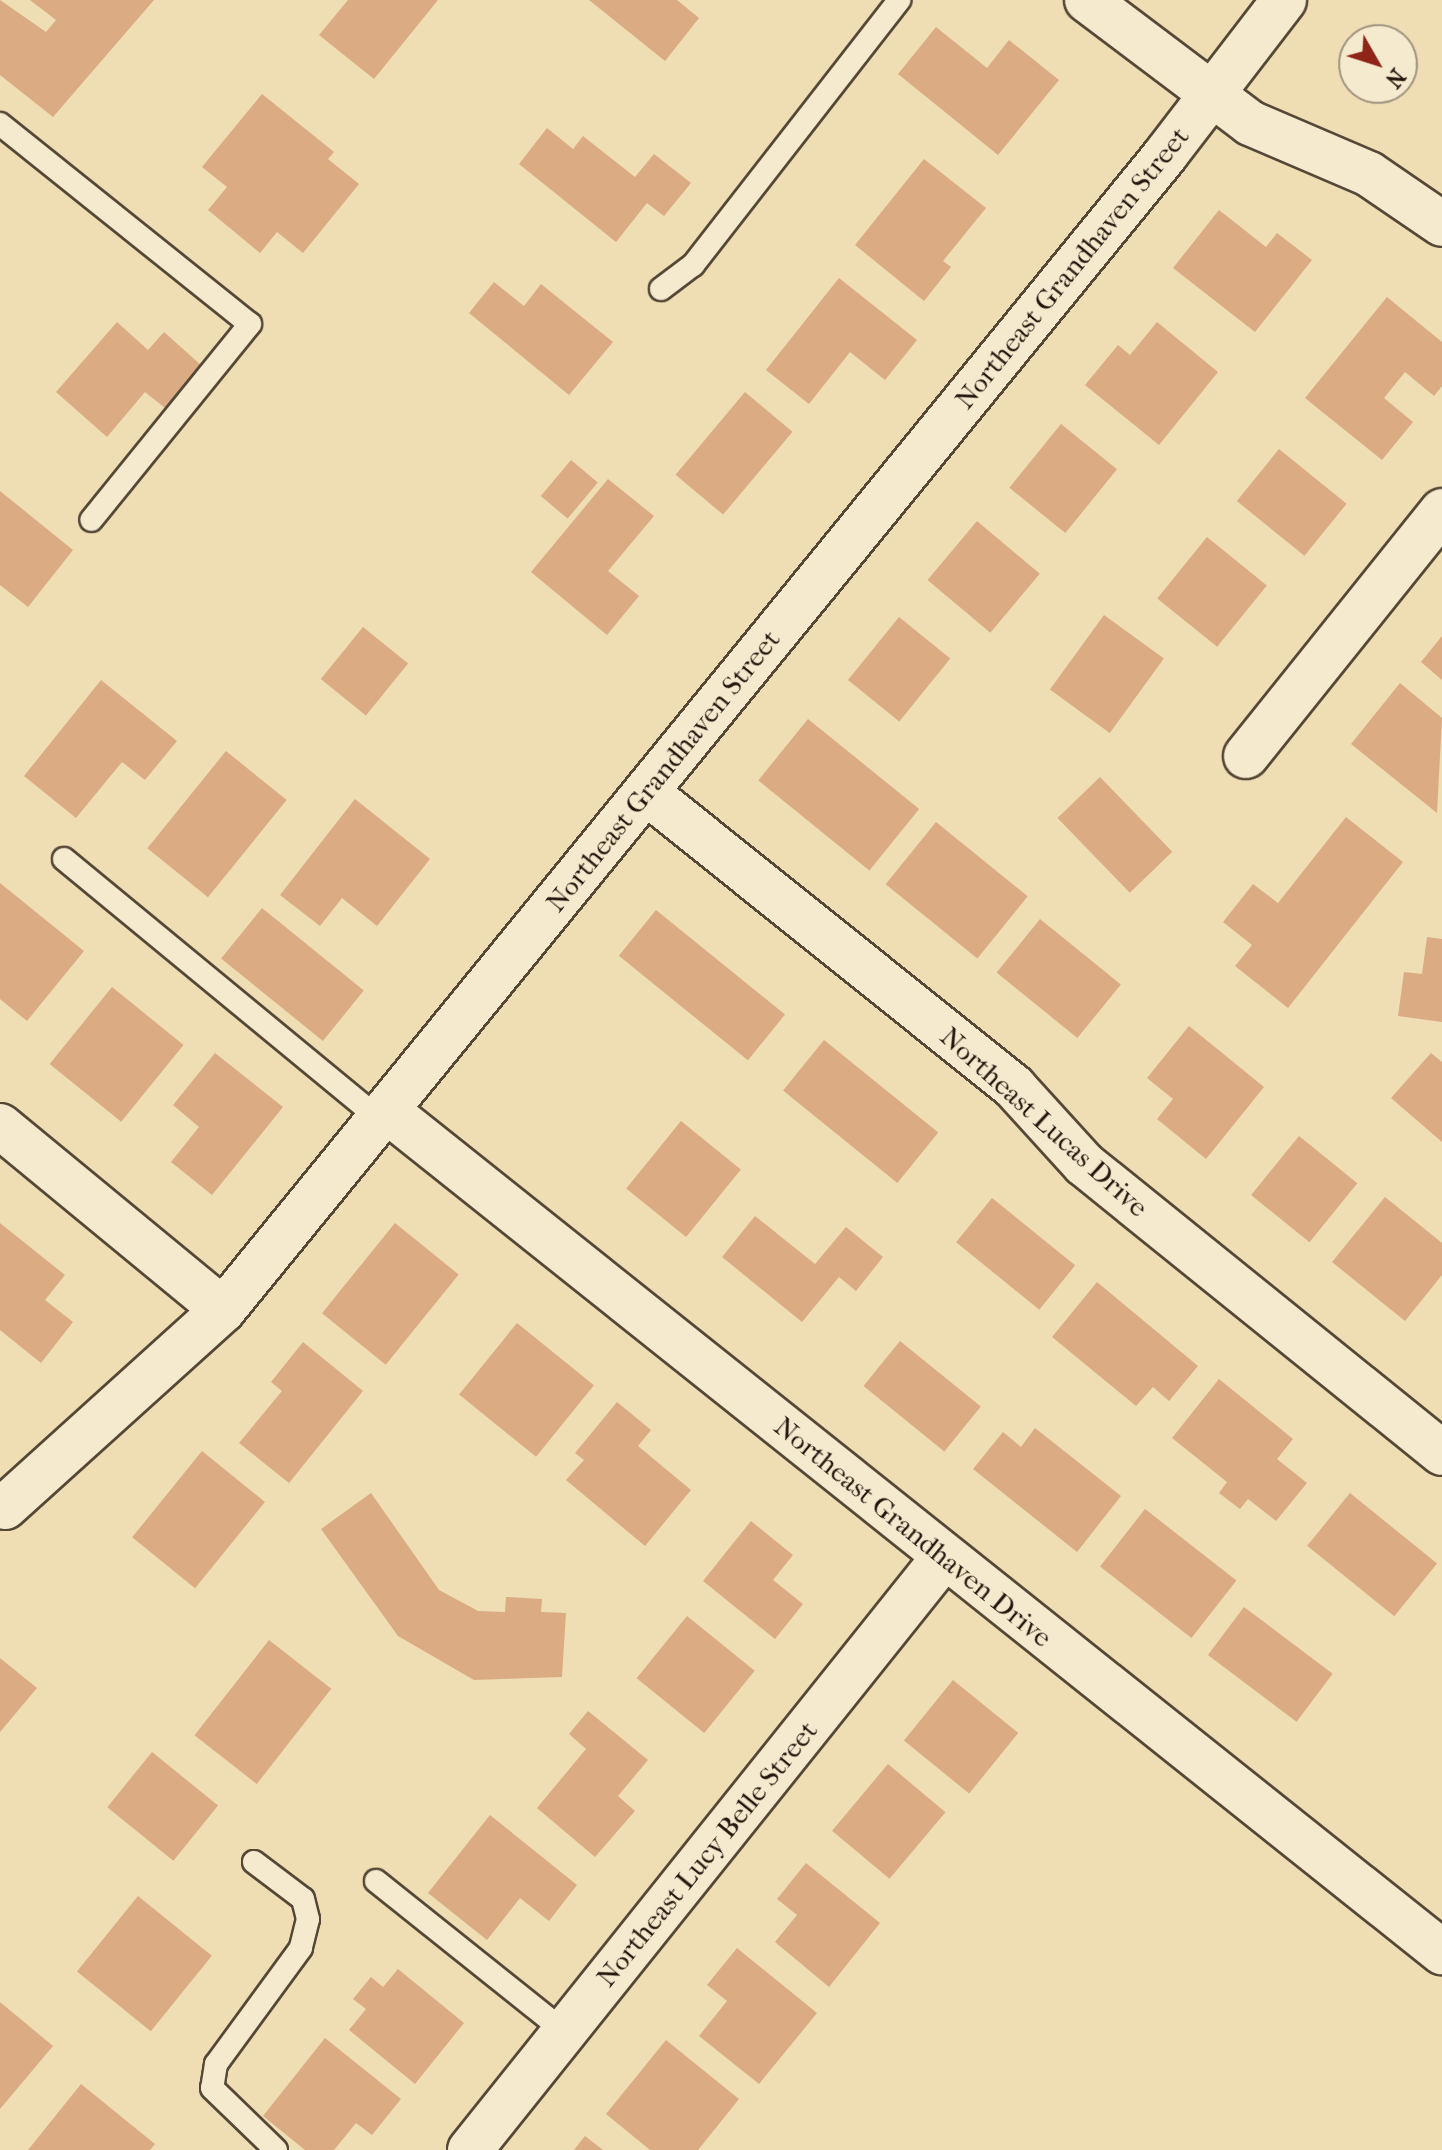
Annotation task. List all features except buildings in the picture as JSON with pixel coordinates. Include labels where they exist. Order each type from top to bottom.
[{"type":"street","points":[[1087,0],[1211,95],[1297,149],[1369,174],[1442,224]]},
{"type":"street","name":"Northeast Grandhaven Street","points":[[2,1511],[223,1310],[1211,95],[1284,0]]},
{"type":"street","points":[[1246,756],[1442,511]]},
{"type":"street","name":"Northeast Lucas Drive","points":[[646,792],[1014,1087],[1084,1164],[1442,1453]]},
{"type":"street","name":"Northeast Grandhaven Drive","points":[[383,1114],[1442,1952]]},
{"type":"street","points":[[0,1126],[223,1310]]},
{"type":"street","name":"Northeast Lucy Belle Street","points":[[470,2150],[944,1557]]},
{"type":"lane","points":[[661,289],[693,265],[899,0]]},
{"type":"lane","points":[[0,124],[250,324],[91,520]]},
{"type":"lane","points":[[64,859],[383,1114]]},
{"type":"lane","points":[[254,1862],[303,1899],[308,1919],[301,1948],[216,2064],[212,2088],[276,2150]]},
{"type":"lane","points":[[376,1881],[565,2032]]}]
